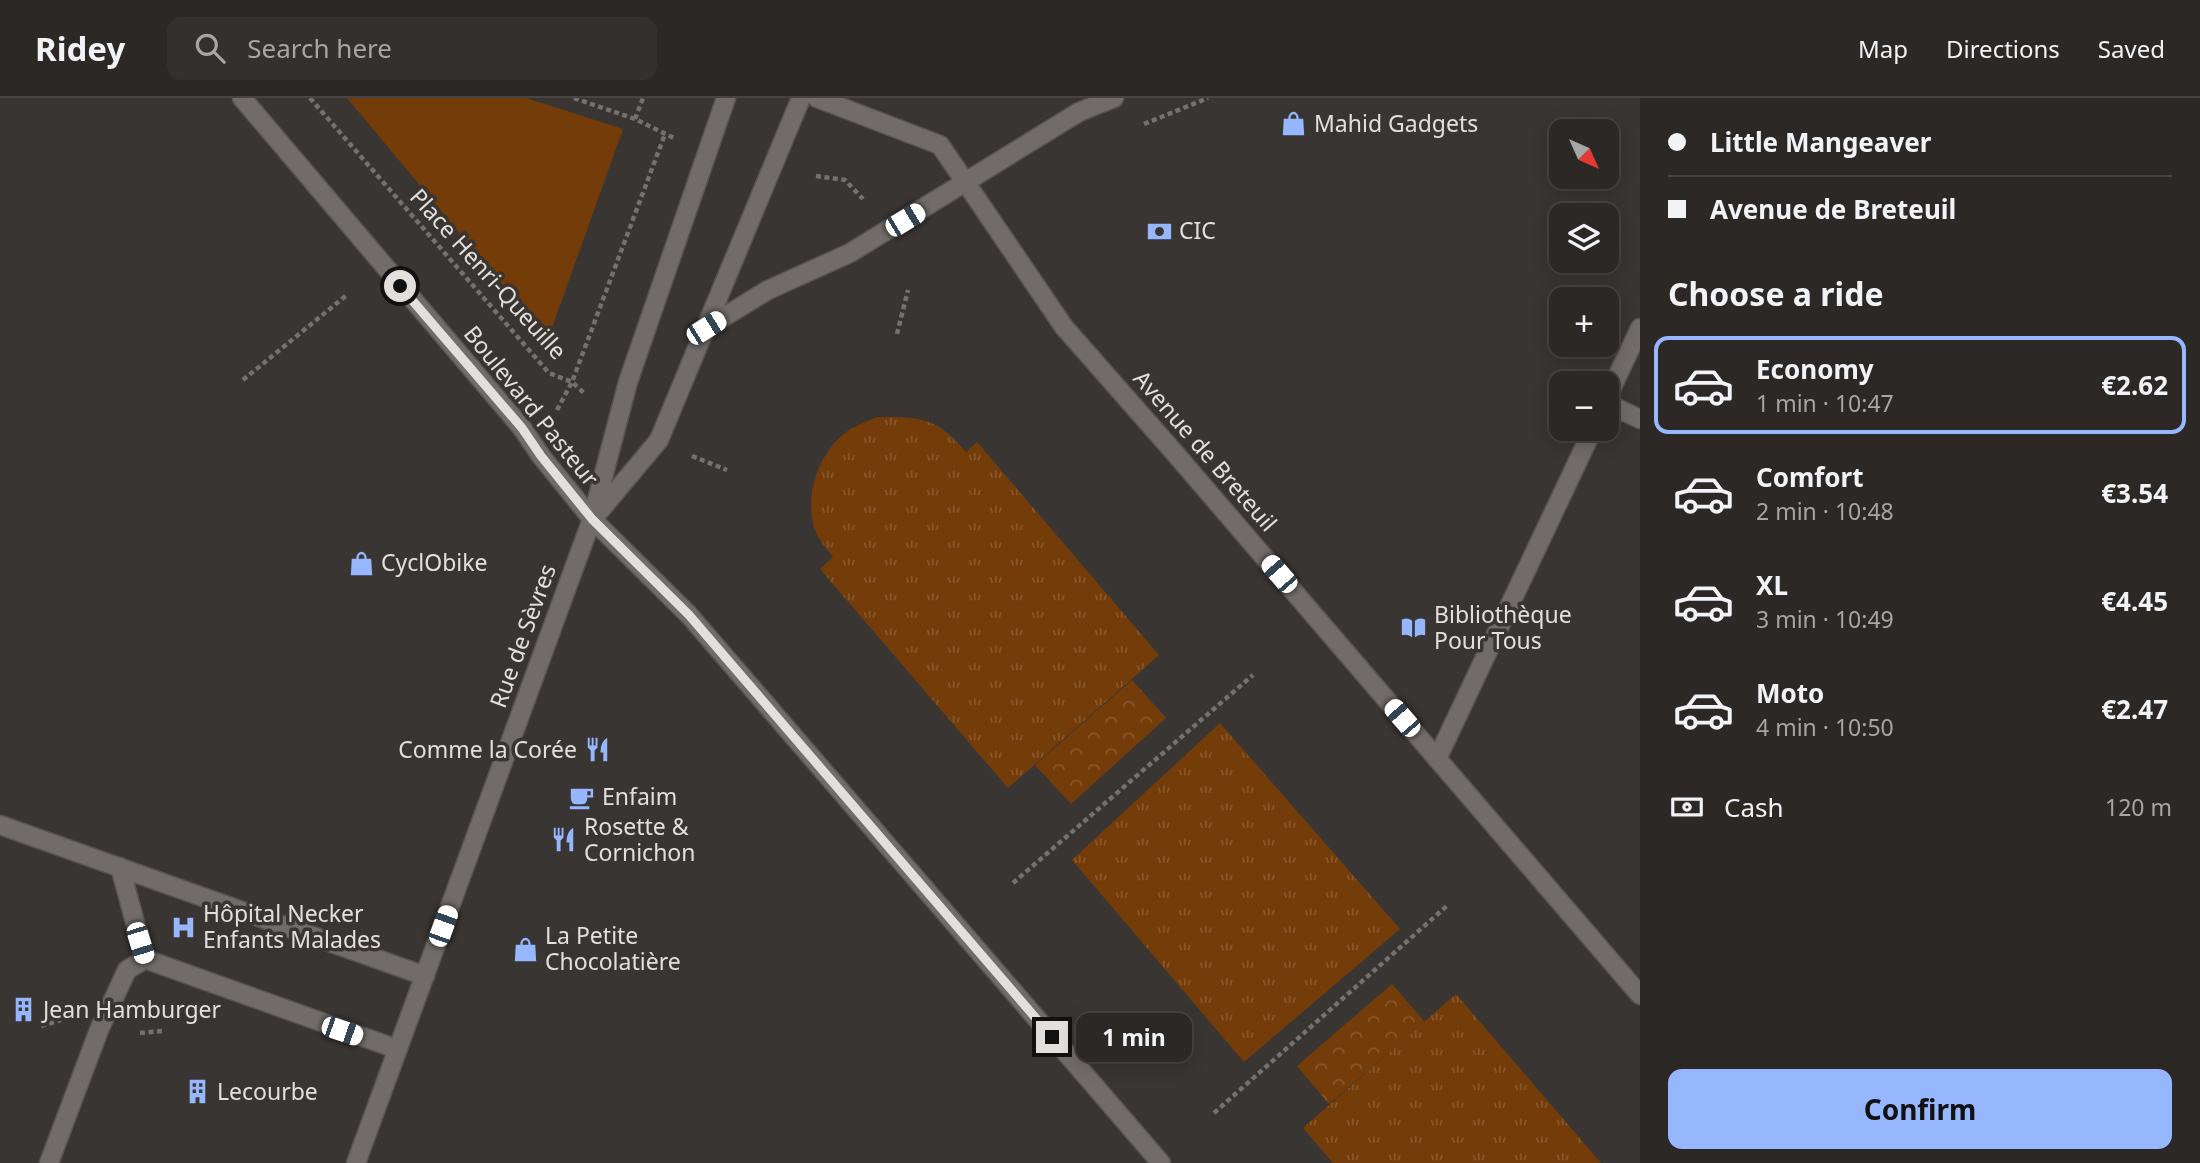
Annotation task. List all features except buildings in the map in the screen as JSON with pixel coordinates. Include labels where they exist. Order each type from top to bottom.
[{"type":"street","name":"Boulevard Pasteur","points":[[242,98],[522,428],[592,519]]},
{"type":"street","name":"Rue de Sèvres","points":[[356,1163],[592,519],[628,382],[726,98]]},
{"type":"street","name":"Rue de Sèvres","points":[[592,519],[659,440],[801,98]]},
{"type":"street","name":"Avenue de Breteuil","points":[[817,98],[940,145],[1064,327],[1640,995]]},
{"type":"street","points":[[706,328],[768,290],[850,253],[1079,112],[1114,98]]},
{"type":"street","points":[[1619,373],[1640,328]]},
{"type":"street","points":[[1619,408],[1640,419]]},
{"type":"street","points":[[1437,760],[1587,441]]},
{"type":"street","points":[[592,519],[689,615],[1161,1163]]},
{"type":"street","points":[[0,825],[425,976]]},
{"type":"street","points":[[120,867],[145,959]]},
{"type":"street","points":[[145,959],[397,1049]]},
{"type":"street","points":[[49,1163],[99,1030],[127,971],[145,959]]},
{"type":"path","name":"Place Henri-Queuille","points":[[310,98],[549,373],[572,382],[665,134],[635,119],[574,98]]},
{"type":"path","points":[[635,119],[643,98]]},
{"type":"path","points":[[1137,126],[1208,98]]},
{"type":"path","points":[[816,176],[845,180],[864,200]]},
{"type":"path","points":[[897,334],[908,290]]},
{"type":"path","points":[[243,380],[348,295]]},
{"type":"path","points":[[554,416],[572,382],[588,396]]},
{"type":"path","points":[[689,455],[727,470]]},
{"type":"path","points":[[1013,883],[1252,675]]},
{"type":"path","points":[[1214,1113],[1449,904]]},
{"type":"green space","points":[[347,98],[526,98],[623,129],[548,339]]},
{"type":"green space","points":[[877,417],[927,421],[946,432],[966,452],[977,442],[1159,655],[1008,788],[820,569],[833,557],[817,534],[812,519],[812,493],[819,468],[825,456],[842,436],[852,428]]},
{"type":"green space","points":[[1132,680],[1166,718],[1071,804],[1035,765]]},
{"type":"green space","points":[[1220,723],[1400,929],[1244,1062],[1072,860]]},
{"type":"green space","points":[[1392,984],[1425,1022],[1329,1104],[1297,1066]]},
{"type":"green space","points":[[1456,994],[1601,1163],[1333,1163],[1303,1128]]},
{"type":"place","name":"Mahid Gadgets","points":[[1294,124]]},
{"type":"place","name":"CIC","points":[[1159,231]]},
{"type":"place","name":"CyclObike","points":[[361,563]]},
{"type":"place","name":"Bibliothèque Pour Tous","points":[[1414,628]]},
{"type":"place","name":"Comme la Corée","points":[[597,750]]},
{"type":"place","name":"Enfaim","points":[[582,797]]},
{"type":"place","name":"Rosette & Cornichon","points":[[564,840]]},
{"type":"place","name":"Hôpital Necker Enfants Malades","points":[[183,927]]},
{"type":"place","name":"La Petite Chocolatière","points":[[525,949]]},
{"type":"place","name":"Jean Hamburger","points":[[23,1010]]},
{"type":"place","name":"Lecourbe","points":[[197,1092]]},
{"type":"route","points":[[400,286],[522,428],[592,519],[689,615],[1052,1037]]}]
